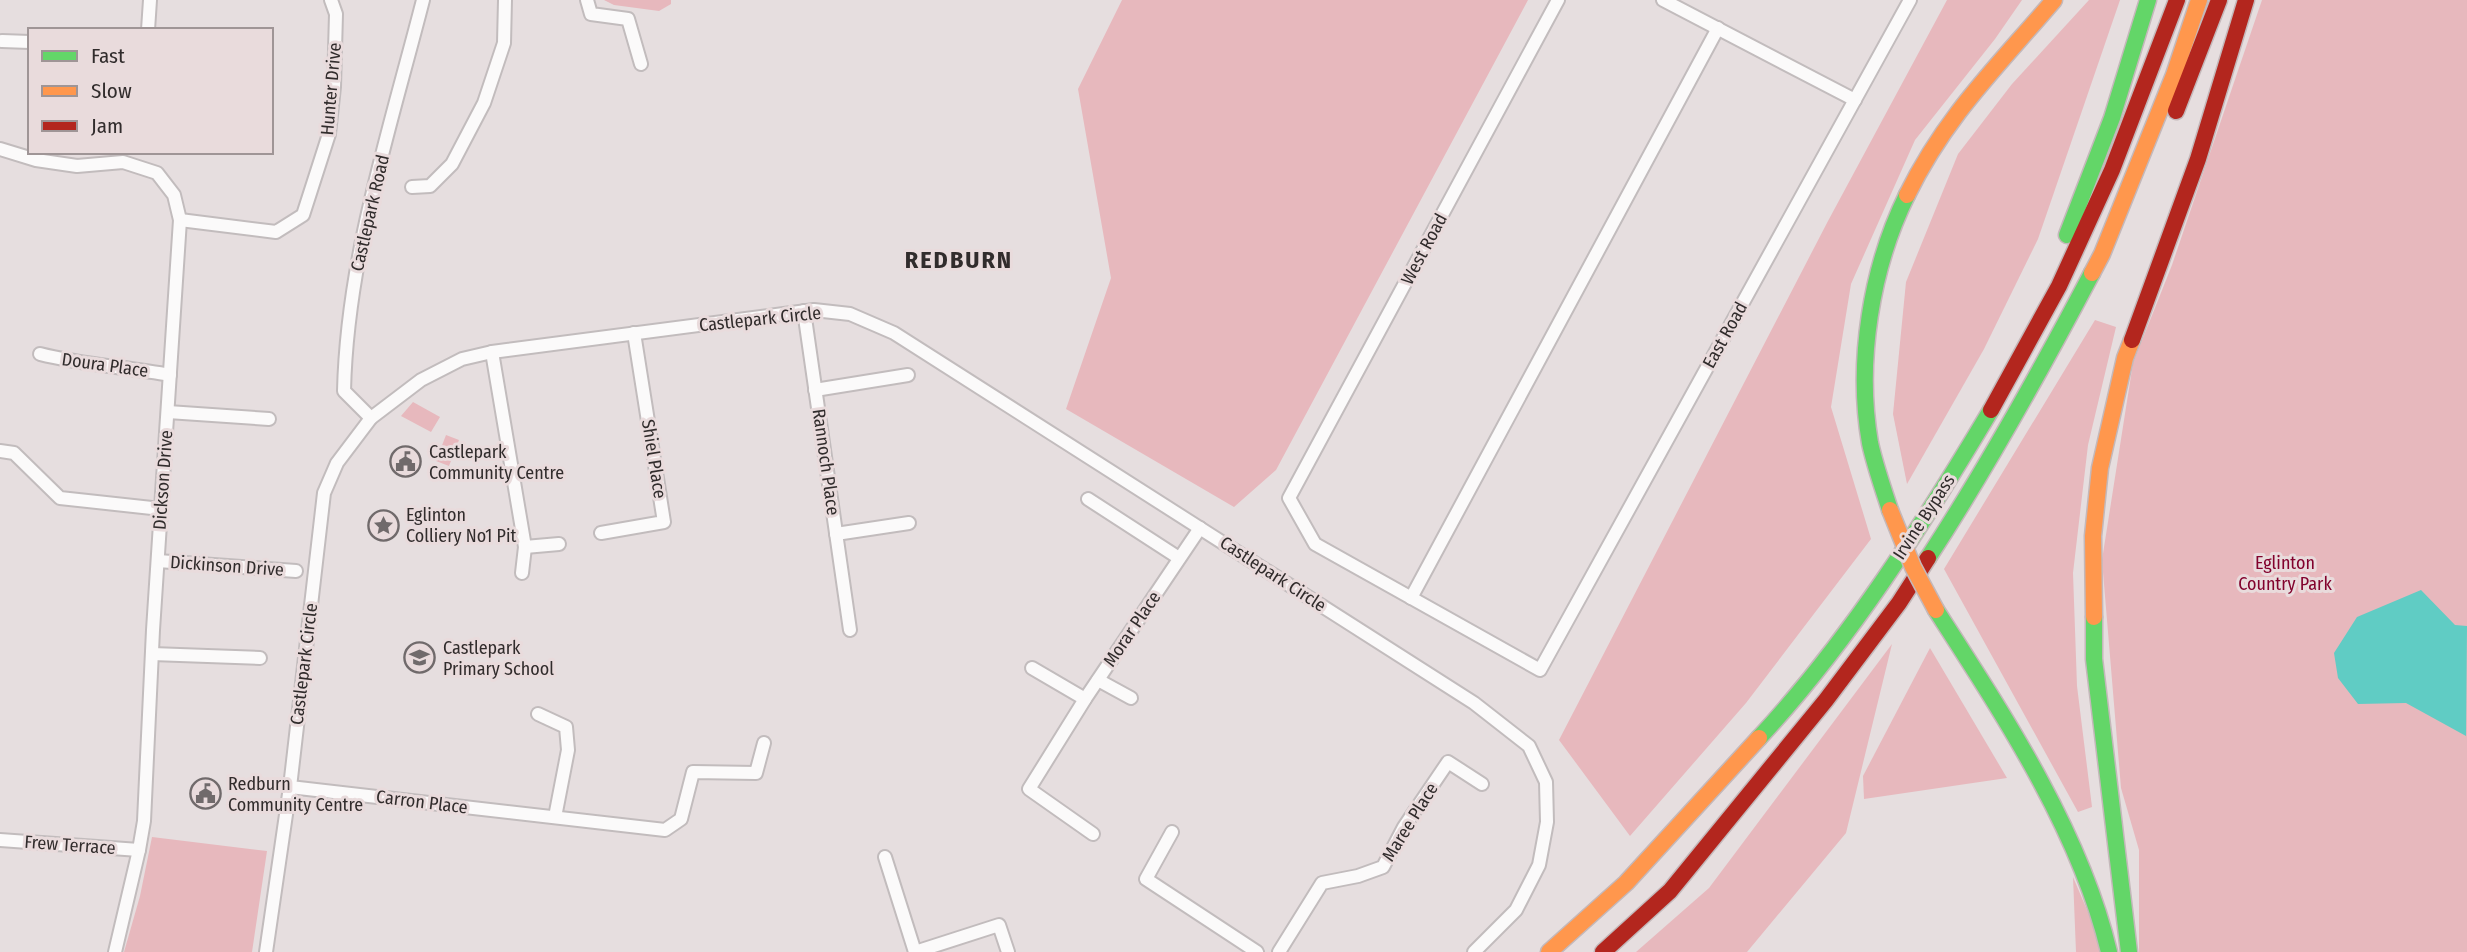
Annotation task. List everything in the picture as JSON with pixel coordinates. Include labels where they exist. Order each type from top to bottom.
[{"type":"main road","points":[[2054,0],[1989,73],[1941,134],[1902,202],[1878,278],[1866,351],[1869,434],[1890,510],[1913,567],[1936,610],[2014,730],[2058,813],[2103,924],[2109,952]]},
{"type":"main road","points":[[2003,390],[2048,286],[2112,118],[2148,0]]},
{"type":"main road","name":"Irvine Bypass","points":[[1549,952],[1626,883],[1790,705],[1868,601],[1939,497],[2003,390],[2059,286],[2112,170],[2177,0]]},
{"type":"main road","name":"Irvine Bypass","points":[[1603,952],[1670,891],[1826,700],[1899,603],[1966,500],[2057,340],[2102,254],[2174,75],[2200,0]]},
{"type":"main road","points":[[2102,254],[2153,167],[2198,60],[2219,0]]},
{"type":"main road","points":[[2129,952],[2094,659],[2092,556],[2100,468],[2125,358],[2198,159],[2246,0]]},
{"type":"street","points":[[148,28],[150,0]]},
{"type":"street","name":"Hunter Drive","points":[[180,220],[276,232],[303,215],[329,134],[334,87],[336,14],[331,0]]},
{"type":"street","name":"Castlepark Road","points":[[371,418],[344,391],[345,361],[360,244],[423,0]]},
{"type":"street","points":[[412,187],[430,186],[452,164],[484,103],[504,43],[505,0]]},
{"type":"street","points":[[587,0],[591,14],[628,19],[641,64]]},
{"type":"street","name":"West Road","points":[[1411,598],[1315,544],[1289,498],[1558,0]]},
{"type":"street","points":[[1664,0],[1855,100]]},
{"type":"street","name":"East Road","points":[[1411,598],[1540,670],[1910,0]]},
{"type":"street","points":[[1411,598],[1718,28]]},
{"type":"street","points":[[2,41],[28,42]]},
{"type":"street","name":"Dickson Drive","points":[[0,149],[36,160],[77,166],[123,162],[131,158],[157,173],[174,195],[180,220],[144,821],[115,952]]},
{"type":"street","name":"Castlepark Circle","points":[[267,952],[290,787],[324,494],[337,463],[371,418],[421,380],[462,359],[492,352],[804,311],[850,314],[894,333],[1474,703],[1529,746],[1546,782],[1547,822],[1539,864],[1516,911],[1474,952]]},
{"type":"street","name":"Rannoch Place","points":[[804,311],[850,630]]},
{"type":"street","name":"Shiel Place","points":[[601,533],[664,522],[634,333]]},
{"type":"street","points":[[492,352],[525,547],[522,573]]},
{"type":"street","name":"Doura Place","points":[[40,354],[68,361],[170,375]]},
{"type":"street","name":"Rannoch Place","points":[[816,390],[908,375]]},
{"type":"street","points":[[167,412],[269,419]]},
{"type":"street","points":[[0,451],[14,453],[60,498],[161,509]]},
{"type":"street","points":[[1088,499],[1179,558]]},
{"type":"street","name":"Rannoch Place","points":[[836,534],[909,523]]},
{"type":"street","name":"Morar Place","points":[[1093,834],[1030,789],[1085,699],[1200,528]]},
{"type":"street","points":[[525,547],[559,544]]},
{"type":"street","name":"Dickinson Drive","points":[[158,561],[296,571]]},
{"type":"street","points":[[152,654],[260,658]]},
{"type":"street","points":[[1032,668],[1085,699]]},
{"type":"street","points":[[1098,680],[1131,698]]},
{"type":"street","points":[[538,714],[566,727],[568,750],[555,817]]},
{"type":"street","name":"Carron Place","points":[[290,787],[665,830],[681,819],[693,772],[756,773],[764,743]]},
{"type":"street","name":"Maree Place","points":[[1279,952],[1322,883],[1358,876],[1383,867],[1404,827],[1448,762],[1482,784]]},
{"type":"street","points":[[1172,832],[1146,879],[1257,952]]},
{"type":"street","name":"Frew Terrace","points":[[0,840],[139,850]]},
{"type":"street","points":[[885,857],[915,951],[999,925],[1008,952]]},
{"type":"green space","points":[[604,0],[671,0],[671,4],[659,11],[614,5]]},
{"type":"green space","points":[[1122,0],[1528,0],[1276,470],[1234,507],[1066,409],[1111,278],[1078,89]]},
{"type":"green space","points":[[1947,0],[2022,0],[1995,39],[1915,140],[1851,284],[1831,407],[1871,539],[1746,703],[1630,836],[1559,740],[1828,221]]},
{"type":"green space","points":[[2089,0],[2120,0],[2038,239],[1984,349],[1907,484],[1893,414],[1906,282],[1958,154],[2012,84]]},
{"type":"green space","name":"Eglinton Country Park","points":[[2262,0],[2467,0],[2467,952],[2139,952],[2139,850],[2121,788],[2102,560],[2133,363],[2172,265]]},
{"type":"green space","points":[[2095,320],[2116,327],[2088,445],[2073,573],[2077,686],[2092,807],[2078,812],[1944,569]]},
{"type":"green space","points":[[413,402],[440,417],[431,432],[401,416]]},
{"type":"green space","points":[[446,435],[459,440],[449,466],[436,461]]},
{"type":"green space","points":[[1892,644],[1846,833],[1747,952],[1636,952],[1709,888]]},
{"type":"green space","points":[[1930,648],[2007,778],[1864,799],[1863,776]]},
{"type":"green space","points":[[152,837],[267,851],[252,952],[124,952],[140,896]]},
{"type":"green space","points":[[2073,877],[2105,952],[2076,952]]},
{"type":"water","points":[[2421,590],[2455,625],[2467,626],[2466,736],[2406,703],[2358,704],[2338,678],[2334,653],[2357,617]]},
{"type":"traffic: fast","points":[[2067,235],[2112,118],[2148,0]]},
{"type":"traffic: fast","points":[[1890,510],[1870,443],[1866,412],[1866,348],[1884,253],[1907,195]]},
{"type":"traffic: fast","points":[[1928,558],[2013,417],[2092,273]]},
{"type":"traffic: fast","points":[[1759,738],[1824,661],[1884,580],[1991,410]]},
{"type":"traffic: fast","points":[[1936,610],[2037,774],[2079,862],[2109,952]]},
{"type":"traffic: fast","points":[[2094,617],[2094,659],[2129,952]]},
{"type":"traffic: slow","points":[[1907,195],[1922,166],[1956,116],[2054,0]]},
{"type":"traffic: slow","points":[[2092,273],[2174,75],[2199,0]]},
{"type":"traffic: slow","points":[[2094,617],[2093,536],[2100,468],[2125,358],[2132,340]]},
{"type":"traffic: slow","points":[[1890,510],[1913,567],[1936,610]]},
{"type":"traffic: slow","points":[[1549,952],[1626,883],[1759,738]]},
{"type":"traffic: jam","points":[[1991,410],[2059,286],[2112,170],[2177,0]]},
{"type":"traffic: jam","points":[[2176,111],[2219,0]]},
{"type":"traffic: jam","points":[[2132,340],[2198,159],[2246,0]]},
{"type":"traffic: jam","points":[[1603,952],[1670,891],[1826,700],[1899,603],[1928,558]]},
{"type":"place","name":"Castlepark Community Centre","points":[[406,462]]},
{"type":"place","name":"Eglinton Colliery No1 Pit","points":[[383,525]]},
{"type":"place","name":"Castlepark Primary School","points":[[420,658]]},
{"type":"place","name":"Redburn Community Centre","points":[[205,794]]},
{"type":"district","name":"REDBURN","points":[[959,260]]}]
